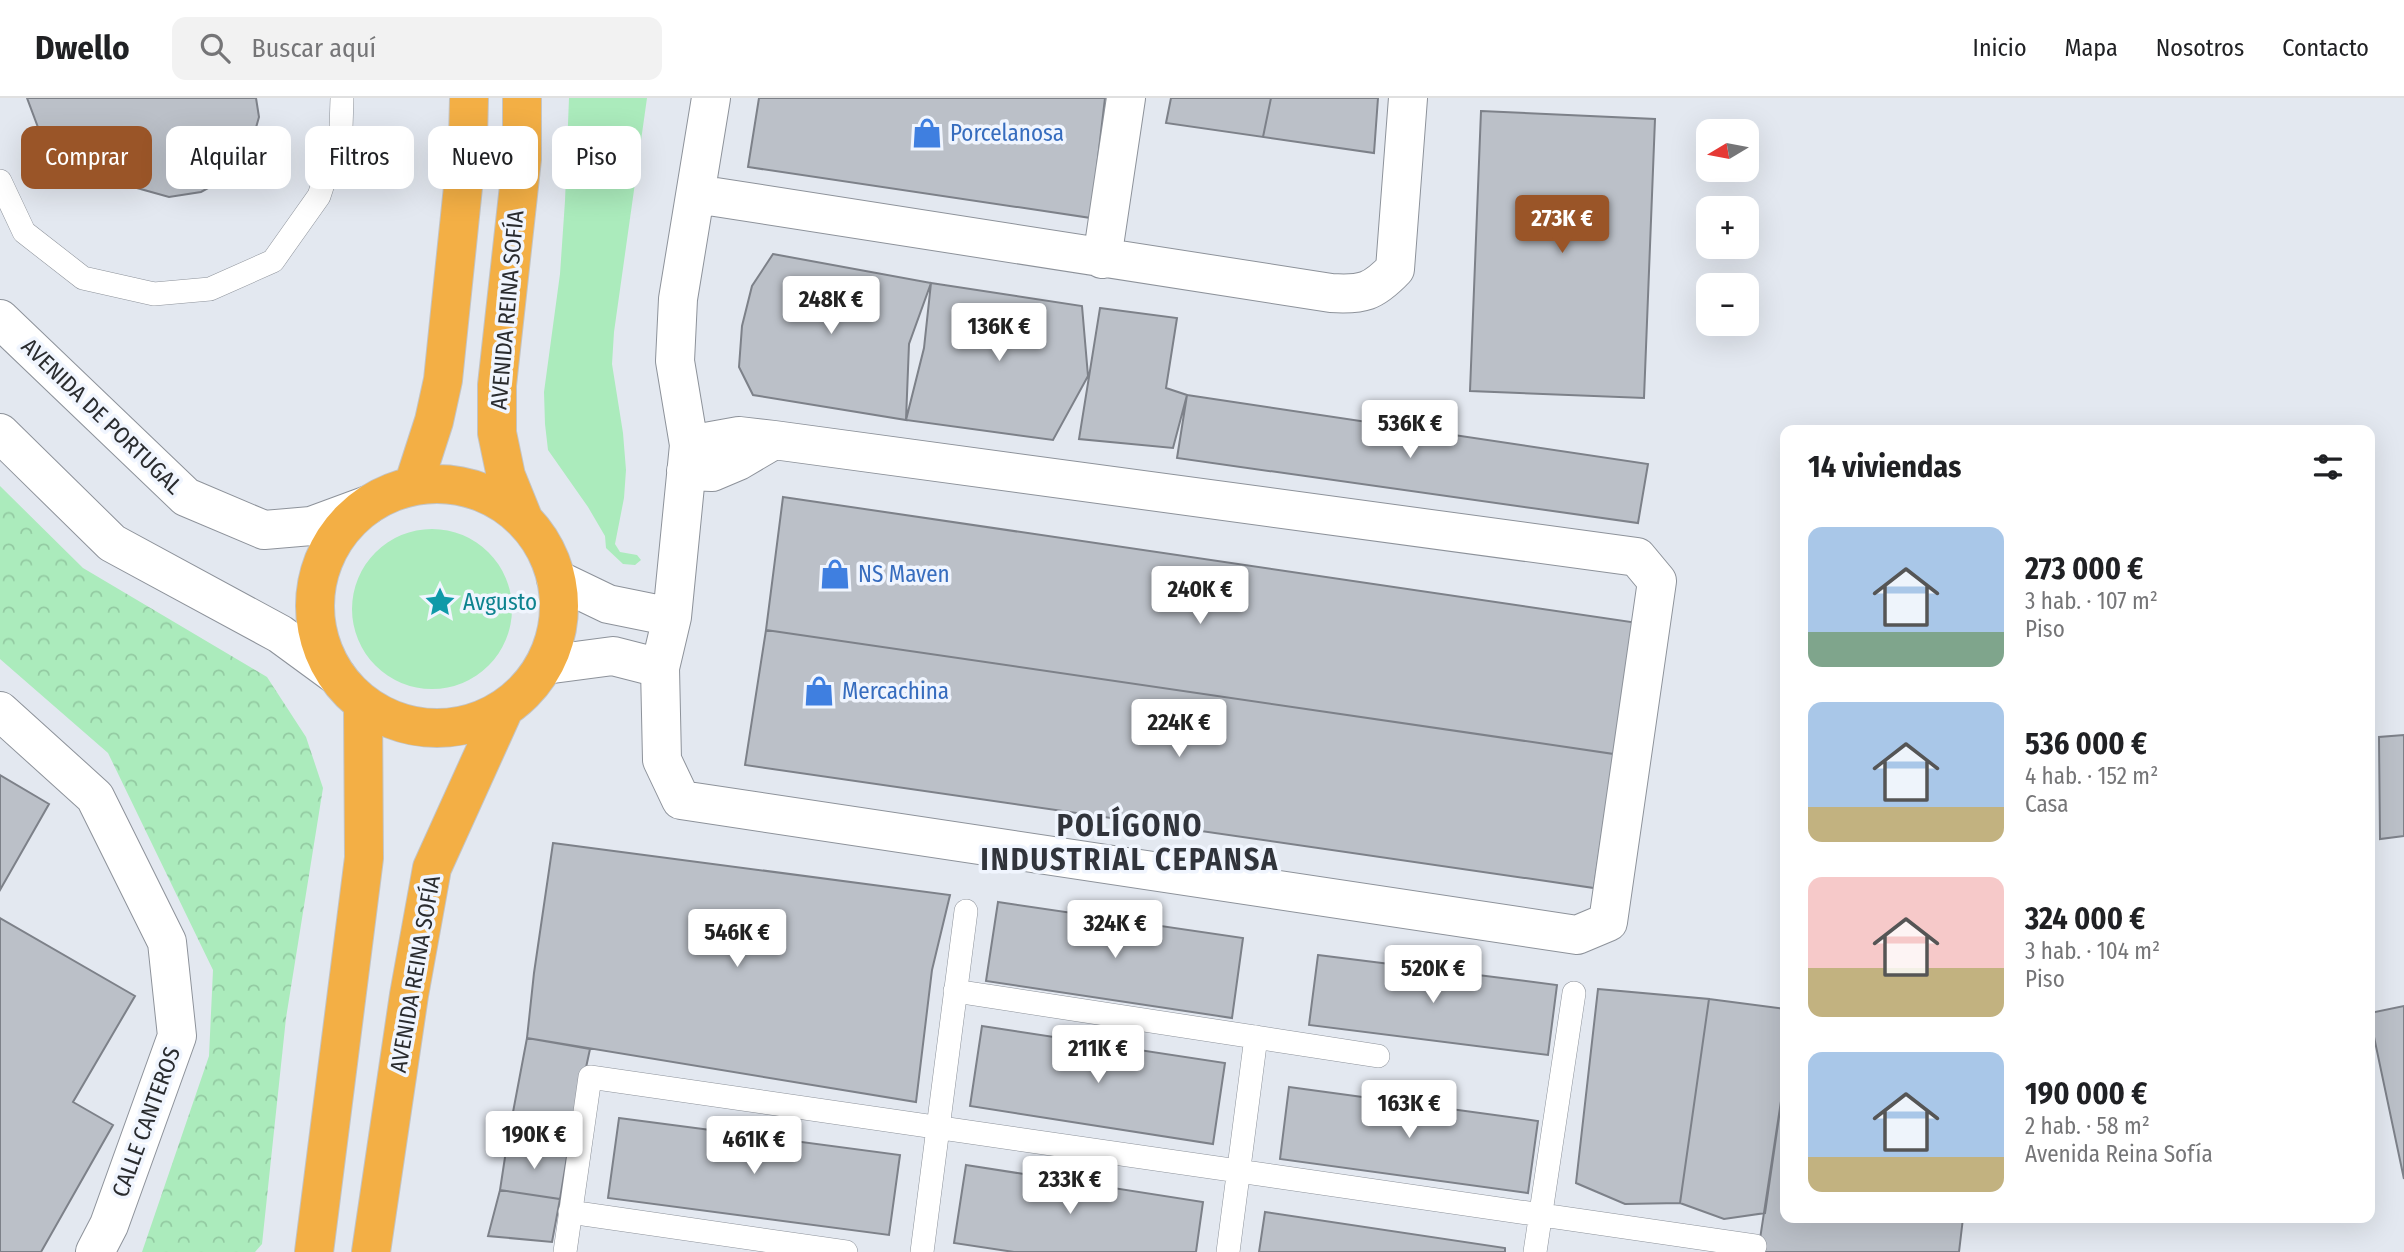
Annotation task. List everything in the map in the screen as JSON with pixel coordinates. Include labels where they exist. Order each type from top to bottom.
[{"type":"highway","points":[[413,486],[434,421],[443,380],[468,139],[468,98]]},
{"type":"highway","name":"AVENIDA REINA SOFÍA","points":[[522,98],[522,159],[497,385],[497,433],[506,476],[523,518]]},
{"type":"highway","points":[[452,485],[490,496],[523,518],[544,547],[556,579],[559,608],[556,637],[545,665],[527,690],[504,709],[470,725],[433,729],[396,722],[363,704],[336,675],[320,641],[315,603],[322,565],[340,532],[368,505],[413,486],[452,485]]},
{"type":"highway","points":[[314,1252],[364,858],[363,704]]},
{"type":"highway","name":"AVENIDA REINA SOFÍA","points":[[371,1252],[409,995],[432,868],[504,709]]},
{"type":"street","points":[[688,458],[739,436],[1637,557],[1657,581],[1608,922],[1577,935],[681,800],[662,760],[660,668],[672,617],[688,458],[682,393],[675,361],[678,299],[711,98]]},
{"type":"street","points":[[1102,259],[1126,98]]},
{"type":"street","points":[[696,194],[1102,259],[1356,295],[1380,285],[1395,269],[1408,98]]},
{"type":"street","name":"AVENIDA DE PORTUGAL","points":[[0,319],[186,497],[264,530],[311,526],[368,505]]},
{"type":"street","points":[[682,393],[714,412],[774,440]]},
{"type":"street","points":[[0,433],[112,543],[280,634],[336,675]]},
{"type":"street","points":[[556,579],[608,604],[672,617]]},
{"type":"street","points":[[545,665],[613,656],[660,668]]},
{"type":"street","name":"CALLE CANTEROS","points":[[0,711],[95,797],[167,942],[177,1036],[109,1225],[95,1252]]},
{"type":"lane","points":[[0,181],[24,232],[83,278],[154,294],[210,289],[273,261],[319,196],[341,130],[342,98]]},
{"type":"lane","points":[[922,1252],[966,911]]},
{"type":"lane","points":[[956,991],[1378,1056]]},
{"type":"lane","points":[[1535,1252],[1574,993]]},
{"type":"lane","points":[[1228,1252],[1256,1037]]},
{"type":"lane","points":[[565,1252],[590,1077],[1755,1246]]},
{"type":"lane","points":[[570,1212],[846,1252]]},
{"type":"green space","points":[[569,98],[647,98],[641,141],[641,126],[568,126]]},
{"type":"green space","points":[[565,189],[634,189],[612,364],[626,470],[624,498],[615,544],[620,552],[637,555],[641,560],[635,565],[623,564],[606,548],[605,536],[588,507],[548,450],[544,392],[560,274]]},
{"type":"green space","points":[[0,486],[83,568],[267,677],[306,737],[323,788],[286,1018],[262,1244],[255,1252],[142,1252],[209,1056],[213,970],[108,753],[0,659]]},
{"type":"green space","points":[[432,529],[463,535],[488,553],[506,578],[512,609],[506,640],[488,665],[463,683],[432,689],[401,683],[376,665],[358,640],[352,609],[358,578],[376,553],[401,535]]},
{"type":"building","points":[[27,98],[256,98],[259,117],[256,126],[166,126],[166,189],[206,189],[169,197],[141,189],[152,189],[152,126],[38,126]]},
{"type":"building","name":"Porcelanosa","points":[[759,98],[1105,98],[1091,218],[748,167]]},
{"type":"building","points":[[1171,98],[1271,98],[1263,137],[1166,123]]},
{"type":"building","points":[[1271,98],[1378,98],[1374,153],[1263,137]]},
{"type":"building","points":[[1481,111],[1655,119],[1644,398],[1470,391]]},
{"type":"building","points":[[773,254],[931,283],[909,344],[906,420],[753,395],[739,367],[742,326],[752,286]]},
{"type":"building","points":[[931,283],[1082,306],[1088,376],[1053,440],[906,420],[924,348]]},
{"type":"building","points":[[1100,308],[1177,318],[1166,388],[1187,395],[1173,448],[1079,439]]},
{"type":"building","points":[[1187,395],[1648,464],[1638,523],[1177,458]]},
{"type":"building","points":[[783,497],[1638,623],[1614,754],[766,630]]},
{"type":"building","points":[[766,630],[1614,754],[1594,888],[745,765]]},
{"type":"building","points":[[2404,735],[2404,836],[2380,839],[2379,737]]},
{"type":"building","points":[[0,775],[49,804],[0,890]]},
{"type":"building","points":[[553,843],[950,895],[932,970],[916,1102],[527,1038]]},
{"type":"building","points":[[998,902],[1243,938],[1232,1018],[986,981]]},
{"type":"building","points":[[0,918],[135,996],[73,1102],[113,1125],[41,1252],[0,1252]]},
{"type":"building","points":[[1318,955],[1557,985],[1548,1055],[1309,1025]]},
{"type":"building","points":[[1598,989],[1709,999],[1680,1203],[1625,1204],[1576,1183]]},
{"type":"building","points":[[1709,999],[1780,1008],[1780,1110],[1765,1213],[1724,1219],[1680,1203]]},
{"type":"building","points":[[2404,1006],[2404,1179],[2375,1042],[2375,1012]]},
{"type":"building","points":[[982,1026],[1225,1063],[1213,1144],[970,1106]]},
{"type":"building","points":[[527,1038],[590,1049],[568,1151],[507,1144]]},
{"type":"building","points":[[1289,1087],[1538,1121],[1528,1193],[1280,1159]]},
{"type":"building","points":[[1780,1108],[1780,1223],[1962,1223],[1959,1252],[1758,1252]]},
{"type":"building","points":[[619,1118],[900,1155],[889,1235],[608,1198]]},
{"type":"building","points":[[507,1144],[568,1151],[560,1199],[500,1190]]},
{"type":"building","points":[[966,1165],[1203,1202],[1196,1252],[1014,1252],[954,1243]]},
{"type":"building","points":[[500,1190],[560,1199],[552,1242],[488,1236]]},
{"type":"building","points":[[1265,1212],[1505,1248],[1505,1252],[1259,1252]]},
{"type":"place","name":"Porcelanosa","points":[[927,133]]},
{"type":"place","name":"NS Maven","points":[[835,574]]},
{"type":"place","name":"Avgusto","points":[[440,602]]},
{"type":"place","name":"Mercachina","points":[[819,691]]},
{"type":"district","name":"POLÍGONO INDUSTRIAL CEPANSA","points":[[1130,843]]}]
